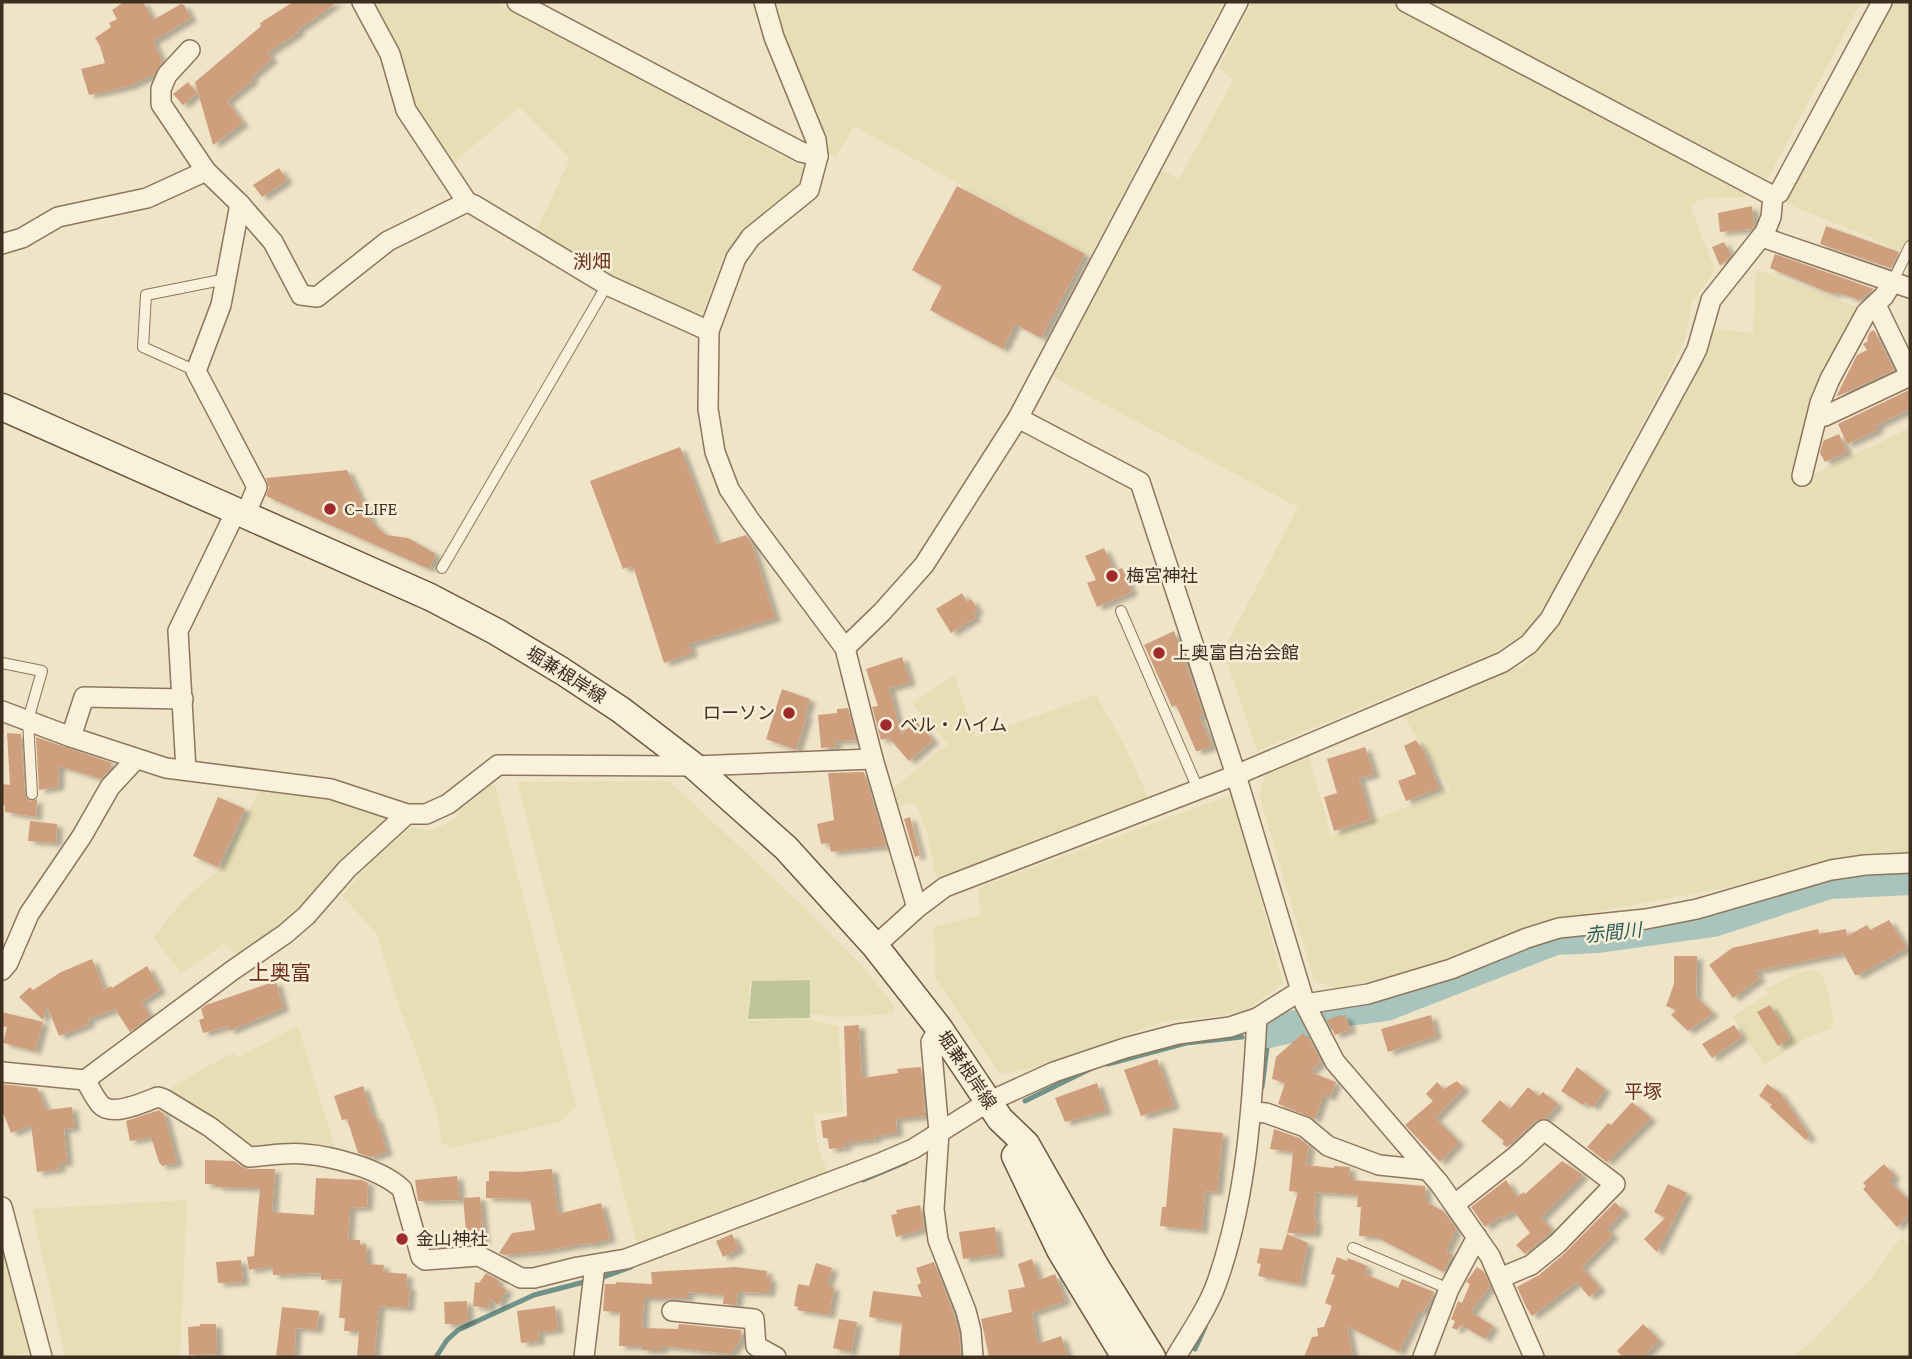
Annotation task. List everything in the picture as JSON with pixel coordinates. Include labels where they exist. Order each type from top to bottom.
[{"type":"main road","name":"堀兼根岸線","points":[[2,407],[430,597],[498,632],[621,710],[695,765],[786,848],[875,946],[939,1028],[1020,1148],[1152,1357]]},
{"type":"main road","name":"堀兼根岸線","points":[[1020,1148],[1060,1250],[1125,1357]]},
{"type":"main road","name":"堀兼根岸線","points":[[1020,1148],[1139,1357]]},
{"type":"main road","name":"堀兼根岸線","points":[[1020,1148],[1105,1258],[1165,1357]]},
{"type":"street","points":[[362,2],[390,54],[406,110],[467,202],[607,285],[709,331]]},
{"type":"street","points":[[516,2],[801,152],[818,156]]},
{"type":"street","points":[[764,2],[774,37],[816,140],[818,156],[809,190],[751,237],[736,258],[709,331],[708,409],[715,452],[729,489],[845,648],[873,759],[917,908]]},
{"type":"street","points":[[845,648],[882,612],[923,565],[1018,418],[1238,2]]},
{"type":"street","points":[[1406,2],[1773,196]]},
{"type":"street","points":[[1773,196],[1779,193],[1882,2]]},
{"type":"street","points":[[190,50],[167,75],[161,89],[160,104],[206,171],[273,242],[301,295],[317,297],[388,241],[467,202]]},
{"type":"street","points":[[2,244],[22,238],[58,217],[147,198],[206,171]]},
{"type":"street","points":[[875,946],[945,887],[1236,775],[1503,662],[1528,644],[1550,619],[1690,363],[1712,300],[1762,237],[1772,217],[1773,196]]},
{"type":"street","points":[[186,770],[178,631],[257,487],[196,371],[221,304],[240,204]]},
{"type":"street","points":[[1762,237],[1901,286]]},
{"type":"street","points":[[1802,476],[1830,379],[1850,340],[1866,313],[1901,286]]},
{"type":"street","points":[[1817,417],[1825,416],[1910,375],[1876,305]]},
{"type":"street","points":[[1018,418],[1140,482],[1236,775],[1302,997],[1335,1062],[1428,1170],[1490,1256],[1534,1357]]},
{"type":"street","points":[[71,737],[84,696],[183,699]]},
{"type":"street","points":[[2,711],[136,760],[186,770],[331,789],[407,814],[426,814],[448,804],[498,765],[695,765],[873,759]]},
{"type":"street","points":[[2,970],[8,963],[29,914],[82,836],[110,787],[136,760]]},
{"type":"street","points":[[2,1072],[85,1080],[285,934],[306,916],[347,869],[407,814]]},
{"type":"street","points":[[594,1275],[626,1259],[913,1149],[939,1143],[1054,1072],[1125,1048],[1178,1034],[1230,1027],[1302,997],[1368,994],[1451,968],[1559,928],[1646,919],[1697,909],[1831,870],[1910,863]]},
{"type":"street","points":[[1177,1357],[1216,1285],[1234,1225],[1259,1113],[1257,1018]]},
{"type":"street","points":[[939,1028],[931,1042],[939,1143],[934,1209],[938,1240],[966,1311],[973,1357]]},
{"type":"street","points":[[85,1080],[101,1106],[109,1110],[118,1110],[158,1097],[210,1126],[249,1157],[301,1153],[316,1155],[372,1170],[386,1177],[402,1189],[421,1257],[425,1260],[479,1256],[521,1278],[534,1278],[578,1267],[594,1275]]},
{"type":"street","points":[[1259,1113],[1305,1127],[1328,1146],[1379,1165],[1428,1170]]},
{"type":"street","points":[[1455,1204],[1544,1130],[1615,1184],[1531,1265],[1500,1278]]},
{"type":"street","points":[[2,1207],[42,1357]]},
{"type":"street","points":[[1423,1357],[1449,1289],[1477,1237]]},
{"type":"street","points":[[584,1357],[594,1275]]},
{"type":"street","points":[[673,1311],[754,1319],[756,1346],[776,1357]]},
{"type":"lane","points":[[1901,286],[1910,246]]},
{"type":"lane","points":[[196,371],[143,347],[146,295],[226,279]]},
{"type":"lane","points":[[442,568],[607,285]]},
{"type":"lane","points":[[1121,611],[1198,789]]},
{"type":"lane","points":[[2,663],[42,671],[28,720],[32,794]]},
{"type":"lane","points":[[1353,1248],[1449,1289]]},
{"type":"shaded area","points":[[372,2],[494,2],[806,171],[798,187],[746,228],[721,261],[700,314],[674,305],[610,276],[536,232],[570,159],[520,107],[454,162],[416,112],[396,43]]},
{"type":"shaded area","points":[[771,2],[1224,2],[1090,256],[854,126],[836,157],[828,154],[828,145]]},
{"type":"shaded area","points":[[1252,2],[1389,2],[1749,193],[1749,197],[1705,198],[1690,205],[1715,270],[1692,302],[1685,339],[1665,381],[1541,613],[1523,634],[1498,651],[1257,751],[1223,651],[1298,507],[1053,377],[1161,170],[1179,179],[1233,81],[1219,67]]},
{"type":"shaded area","points":[[1430,2],[1861,2],[1767,180]]},
{"type":"shaded area","points":[[1890,2],[1910,2],[1910,237],[1903,251],[1783,202]]},
{"type":"shaded area","points":[[1756,269],[1863,309],[1849,333],[1804,479],[1910,428],[1910,852],[1893,852],[1800,868],[1729,887],[1540,922],[1422,967],[1339,989],[1314,980],[1259,794],[1267,771],[1309,756],[1331,836],[1451,790],[1403,716],[1468,685],[1524,665],[1562,618],[1694,375],[1713,329],[1753,333]]},
{"type":"shaded area","points":[[954,675],[976,737],[1096,695],[1125,746],[1149,800],[936,878],[927,832],[915,802],[897,807],[891,790],[948,744],[912,704]]},
{"type":"shaded area","points":[[669,781],[803,906],[863,967],[895,1007],[892,1014],[838,1017],[810,1014],[811,979],[750,981],[747,1021],[803,1019],[838,1026],[843,1112],[813,1114],[817,1143],[828,1174],[766,1193],[637,1245],[517,782]]},
{"type":"shaded area","points":[[495,785],[576,1106],[562,1121],[453,1148],[441,1142],[438,1115],[376,933],[342,896],[371,861],[411,827],[430,831],[454,820],[458,817],[455,810],[476,798],[489,786]]},
{"type":"shaded area","points":[[261,787],[321,794],[394,814],[315,897],[279,929],[239,955],[224,944],[181,973],[153,937],[189,894],[222,868]]},
{"type":"shaded area","points":[[1233,794],[1283,983],[1243,1013],[1165,1021],[1038,1067],[1000,1074],[935,978],[934,927],[981,915],[978,890],[982,886]]},
{"type":"shaded area","points":[[1811,970],[1821,973],[1826,984],[1834,1021],[1832,1028],[1804,1039],[1764,1065],[1732,1016],[1769,994],[1766,989],[1798,973]]},
{"type":"shaded area","points":[[298,1026],[336,1151],[250,1149],[164,1092],[222,1058],[234,1053],[237,1058]]},
{"type":"shaded area","points":[[187,1200],[180,1357],[65,1357],[32,1209]]},
{"type":"shaded area","points":[[1903,1238],[1910,1249],[1910,1357],[1792,1357],[1831,1321],[1872,1277]]},
{"type":"shaded area","points":[[3,1251],[31,1353],[2,1356]]},
{"type":"green space","points":[[810,980],[810,1018],[748,1019],[752,981]]},
{"type":"building","points":[[124,2],[143,2],[153,20],[181,4],[191,18],[153,41],[162,62],[154,74],[129,86],[89,95],[81,69],[105,63],[95,38],[111,27],[109,23],[117,19],[112,10]]},
{"type":"building","points":[[293,2],[337,2],[267,53],[272,59],[251,77],[253,80],[227,101],[243,123],[213,145],[195,82],[261,26],[260,23]]},
{"type":"building","points":[[188,82],[197,93],[183,105],[173,94]]},
{"type":"building","points":[[279,168],[287,180],[262,197],[253,185]]},
{"type":"building","points":[[957,186],[1085,254],[1041,338],[1015,324],[1003,349],[930,310],[942,286],[912,270]]},
{"type":"building","points":[[1752,206],[1752,229],[1720,232],[1718,213]]},
{"type":"building","points":[[1826,226],[1899,252],[1891,268],[1820,244]]},
{"type":"building","points":[[1724,242],[1731,256],[1720,266],[1712,247]]},
{"type":"building","points":[[1775,254],[1874,289],[1859,300],[1837,292],[1827,292],[1770,268]]},
{"type":"building","points":[[1874,330],[1894,370],[1836,397],[1857,355],[1867,350],[1863,344]]},
{"type":"building","points":[[1909,390],[1910,409],[1877,425],[1877,430],[1847,444],[1838,424]]},
{"type":"building","points":[[1839,434],[1847,452],[1825,462],[1820,453],[1823,441]]},
{"type":"building","points":[[680,447],[717,544],[746,535],[751,542],[775,618],[689,644],[692,653],[664,663],[633,566],[623,569],[590,481]]},
{"type":"building","name":"C−LIFE","points":[[347,470],[372,522],[386,535],[408,538],[436,554],[429,569],[266,496],[269,487],[266,478]]},
{"type":"building","name":"梅宮神社","points":[[1104,548],[1114,571],[1122,568],[1132,592],[1097,607],[1087,583],[1096,580],[1085,556]]},
{"type":"building","points":[[962,593],[967,602],[971,599],[978,610],[973,613],[976,617],[951,633],[936,609]]},
{"type":"building","points":[[1174,631],[1203,714],[1199,716],[1212,746],[1198,751],[1176,705],[1172,707],[1144,645]]},
{"type":"building","points":[[902,657],[910,682],[889,688],[901,734],[916,721],[933,740],[909,761],[889,738],[881,740],[872,707],[878,706],[866,669]]},
{"type":"building","name":"ローソン","points":[[782,689],[810,699],[796,750],[766,739]]},
{"type":"building","points":[[848,708],[856,740],[835,741],[836,747],[821,748],[818,715],[837,713],[837,709]]},
{"type":"building","points":[[7,733],[21,734],[25,794],[29,801],[37,799],[36,817],[5,812],[5,805],[2,804],[2,784],[10,785]]},
{"type":"building","points":[[36,737],[112,763],[101,779],[59,766],[58,787],[39,790]]},
{"type":"building","points":[[1416,740],[1439,788],[1406,801],[1398,781],[1416,774],[1404,746]]},
{"type":"building","points":[[1365,747],[1374,774],[1359,778],[1371,819],[1334,831],[1324,797],[1337,793],[1327,759]]},
{"type":"building","points":[[864,772],[886,846],[831,852],[829,843],[821,844],[817,824],[834,820],[828,773]]},
{"type":"building","points":[[218,797],[245,809],[218,867],[193,856]]},
{"type":"building","points":[[910,817],[920,855],[915,857],[904,819]]},
{"type":"building","points":[[30,821],[57,824],[56,843],[28,841]]},
{"type":"building","points":[[1889,920],[1907,948],[1858,975],[1855,975],[1843,953],[1755,971],[1760,978],[1733,998],[1709,965],[1732,948],[1818,929],[1819,934],[1846,929],[1847,936],[1867,925],[1870,930]]},
{"type":"building","points":[[1674,956],[1697,956],[1696,997],[1713,1013],[1688,1031],[1671,1015],[1676,1010],[1666,1006],[1674,984]]},
{"type":"building","points":[[92,959],[104,990],[111,986],[112,988],[147,966],[160,990],[141,1002],[150,1016],[130,1032],[115,1009],[88,1019],[89,1024],[59,1036],[47,1006],[43,1020],[19,997],[30,987],[33,990],[61,972]]},
{"type":"building","points":[[276,981],[283,1008],[229,1031],[228,1026],[203,1033],[199,1020],[204,1018],[201,1009],[206,1005]]},
{"type":"building","points":[[1770,1005],[1790,1039],[1778,1046],[1757,1012]]},
{"type":"building","points":[[2,1012],[43,1022],[35,1051],[3,1043],[7,1027],[2,1026]]},
{"type":"building","points":[[1345,1015],[1351,1029],[1335,1035],[1327,1020]]},
{"type":"building","points":[[1431,1015],[1436,1036],[1388,1052],[1381,1029]]},
{"type":"building","points":[[859,1025],[862,1078],[898,1073],[897,1069],[921,1067],[925,1116],[896,1119],[897,1133],[845,1143],[846,1147],[829,1149],[828,1138],[823,1138],[821,1121],[847,1116],[844,1026]]},
{"type":"building","points":[[1734,1025],[1742,1037],[1712,1058],[1702,1044]]},
{"type":"building","points":[[1303,1033],[1310,1040],[1321,1062],[1310,1072],[1336,1082],[1330,1097],[1323,1095],[1315,1119],[1278,1104],[1285,1083],[1272,1079],[1276,1057]]},
{"type":"building","points":[[1157,1059],[1174,1106],[1141,1116],[1124,1070]]},
{"type":"building","points":[[1577,1067],[1605,1089],[1593,1107],[1585,1102],[1583,1105],[1561,1091]]},
{"type":"building","points":[[1457,1081],[1464,1088],[1435,1118],[1459,1142],[1440,1162],[1405,1125],[1433,1101],[1426,1094],[1437,1082],[1444,1089]]},
{"type":"building","points":[[1097,1083],[1106,1111],[1065,1122],[1055,1098]]},
{"type":"building","points":[[2,1084],[37,1088],[46,1110],[72,1107],[74,1128],[64,1129],[67,1163],[59,1163],[60,1169],[37,1172],[31,1125],[11,1133],[2,1110]]},
{"type":"building","points":[[1767,1084],[1780,1093],[1810,1136],[1806,1140],[1770,1107],[1772,1105],[1759,1096]]},
{"type":"building","points":[[363,1086],[387,1152],[371,1157],[358,1153],[347,1119],[342,1120],[334,1096]]},
{"type":"building","points":[[1528,1087],[1539,1096],[1543,1092],[1558,1104],[1546,1118],[1536,1121],[1507,1147],[1502,1144],[1504,1141],[1481,1121],[1500,1100],[1510,1109]]},
{"type":"building","points":[[1632,1102],[1651,1118],[1607,1162],[1587,1147],[1608,1123],[1611,1125]]},
{"type":"building","points":[[159,1110],[164,1114],[177,1163],[162,1166],[151,1137],[130,1141],[126,1121]]},
{"type":"building","points":[[1173,1128],[1223,1133],[1217,1192],[1205,1191],[1202,1230],[1160,1226],[1162,1207],[1166,1207]]},
{"type":"building","points":[[1274,1129],[1299,1138],[1309,1146],[1306,1165],[1350,1167],[1349,1177],[1352,1177],[1352,1180],[1425,1186],[1426,1202],[1443,1211],[1456,1229],[1446,1251],[1452,1254],[1444,1272],[1376,1237],[1359,1236],[1361,1207],[1357,1207],[1358,1195],[1316,1192],[1314,1220],[1317,1221],[1314,1234],[1287,1233],[1298,1192],[1289,1191],[1293,1152],[1270,1149]]},
{"type":"building","points":[[205,1160],[234,1161],[249,1169],[275,1169],[272,1212],[314,1215],[316,1178],[362,1180],[368,1183],[367,1207],[350,1208],[348,1240],[360,1240],[360,1245],[366,1244],[367,1264],[384,1265],[383,1272],[407,1274],[406,1286],[410,1287],[408,1308],[379,1306],[374,1357],[357,1357],[359,1331],[344,1331],[345,1318],[339,1318],[342,1279],[321,1280],[321,1273],[273,1275],[272,1266],[249,1270],[247,1257],[254,1256],[260,1188],[216,1187],[216,1184],[205,1184]]},
{"type":"building","points":[[1562,1161],[1583,1175],[1541,1217],[1552,1231],[1525,1254],[1516,1245],[1530,1233],[1514,1211],[1485,1227],[1471,1207],[1506,1180],[1517,1197],[1524,1192],[1525,1194]]},
{"type":"building","points":[[1884,1164],[1895,1176],[1891,1183],[1910,1201],[1910,1213],[1897,1227],[1863,1189],[1866,1186],[1863,1183]]},
{"type":"building","points":[[552,1169],[558,1214],[601,1203],[610,1239],[542,1251],[504,1255],[499,1253],[512,1233],[535,1230],[530,1199],[486,1198],[489,1171]]},
{"type":"building","points":[[457,1176],[460,1200],[418,1201],[415,1180]]},
{"type":"building","points":[[1668,1184],[1687,1193],[1657,1252],[1644,1239],[1665,1218],[1654,1212]]},
{"type":"building","points":[[480,1197],[484,1242],[467,1243],[463,1198]]},
{"type":"building","points":[[1615,1202],[1624,1211],[1607,1229],[1613,1235],[1582,1267],[1600,1288],[1589,1297],[1577,1282],[1532,1316],[1517,1287],[1539,1275],[1565,1253]]},
{"type":"building","points":[[920,1205],[924,1229],[896,1237],[891,1215],[897,1214],[896,1210]]},
{"type":"building","points":[[995,1227],[999,1254],[963,1259],[959,1232]]},
{"type":"building","points":[[732,1234],[739,1249],[723,1257],[716,1241]]},
{"type":"building","points":[[1287,1234],[1308,1243],[1300,1284],[1258,1276],[1261,1264],[1257,1263],[1260,1248],[1282,1250]]},
{"type":"building","points":[[1337,1257],[1347,1261],[1348,1258],[1367,1266],[1365,1274],[1398,1288],[1402,1279],[1434,1292],[1423,1313],[1419,1311],[1399,1352],[1347,1326],[1353,1357],[1304,1357],[1312,1337],[1318,1336],[1317,1328],[1324,1327],[1332,1306],[1325,1303],[1335,1275],[1331,1274]]},
{"type":"building","points":[[1032,1259],[1039,1280],[1055,1274],[1065,1301],[1032,1313],[1038,1344],[1061,1336],[1068,1357],[989,1357],[981,1319],[1012,1312],[1008,1290],[1025,1287],[1018,1264]]},
{"type":"building","points":[[241,1260],[243,1282],[218,1283],[216,1262]]},
{"type":"building","points":[[934,1262],[954,1315],[961,1357],[899,1357],[902,1323],[869,1317],[873,1291],[922,1297],[917,1285],[921,1283],[916,1268]]},
{"type":"building","points":[[816,1263],[832,1268],[827,1286],[834,1287],[829,1315],[797,1310],[798,1307],[794,1306],[798,1284],[809,1286]]},
{"type":"building","points":[[736,1267],[767,1271],[766,1278],[771,1278],[769,1293],[738,1292],[736,1305],[723,1304],[724,1295],[688,1292],[688,1298],[644,1298],[642,1328],[678,1329],[679,1324],[741,1330],[740,1341],[730,1354],[662,1346],[662,1350],[642,1350],[642,1346],[619,1346],[620,1312],[603,1311],[605,1284],[652,1284],[651,1272]]},
{"type":"building","points":[[1477,1267],[1484,1272],[1490,1286],[1471,1312],[1493,1326],[1485,1339],[1461,1325],[1457,1330],[1452,1328],[1455,1321],[1451,1319],[1458,1301],[1462,1303],[1470,1284],[1466,1282]]},
{"type":"building","points":[[486,1273],[500,1281],[497,1284],[507,1290],[498,1305],[490,1299],[489,1308],[473,1306],[475,1282],[479,1283]]},
{"type":"building","points":[[467,1301],[468,1321],[463,1321],[463,1324],[445,1324],[444,1302]]},
{"type":"building","points":[[555,1306],[558,1330],[538,1332],[539,1341],[521,1343],[517,1311]]},
{"type":"building","points":[[282,1307],[319,1311],[317,1330],[296,1328],[294,1357],[276,1357]]},
{"type":"building","points":[[839,1319],[857,1322],[851,1352],[833,1348]]},
{"type":"building","points":[[216,1324],[217,1354],[189,1355],[188,1327]]},
{"type":"building","points":[[1643,1324],[1659,1340],[1643,1357],[1623,1357],[1617,1351]]},
{"type":"waterway","name":"赤間川","points":[[1323,1016],[1386,1005],[1555,939],[1598,937],[1713,921],[1829,883],[1910,879]]},
{"type":"waterway","name":"赤間川","points":[[1269,1032],[1304,1024]]},
{"type":"waterway","name":"赤間川","points":[[1262,1087],[1269,1032]]},
{"type":"waterway","points":[[1108,1064],[1186,1043],[1242,1037]]},
{"type":"waterway","points":[[1025,1101],[1092,1068]]},
{"type":"waterway","points":[[863,1180],[906,1162]]},
{"type":"waterway","points":[[598,1279],[631,1267]]},
{"type":"waterway","points":[[436,1357],[447,1340],[458,1330],[534,1295],[588,1281]]},
{"type":"waterway","name":"赤間川","points":[[1195,1349],[1205,1327]]},
{"type":"place","name":"C−LIFE","points":[[330,509]]},
{"type":"place","name":"梅宮神社","points":[[1112,576]]},
{"type":"place","name":"上奥富自治会館","points":[[1159,653]]},
{"type":"place","name":"ローソン","points":[[789,713]]},
{"type":"place","name":"ベル・ハイム","points":[[886,725]]},
{"type":"place","name":"金山神社","points":[[402,1239]]},
{"type":"district","name":"渕畑","points":[[592,261]]},
{"type":"district","name":"上奥富","points":[[280,973]]},
{"type":"district","name":"平塚","points":[[1643,1091]]}]
